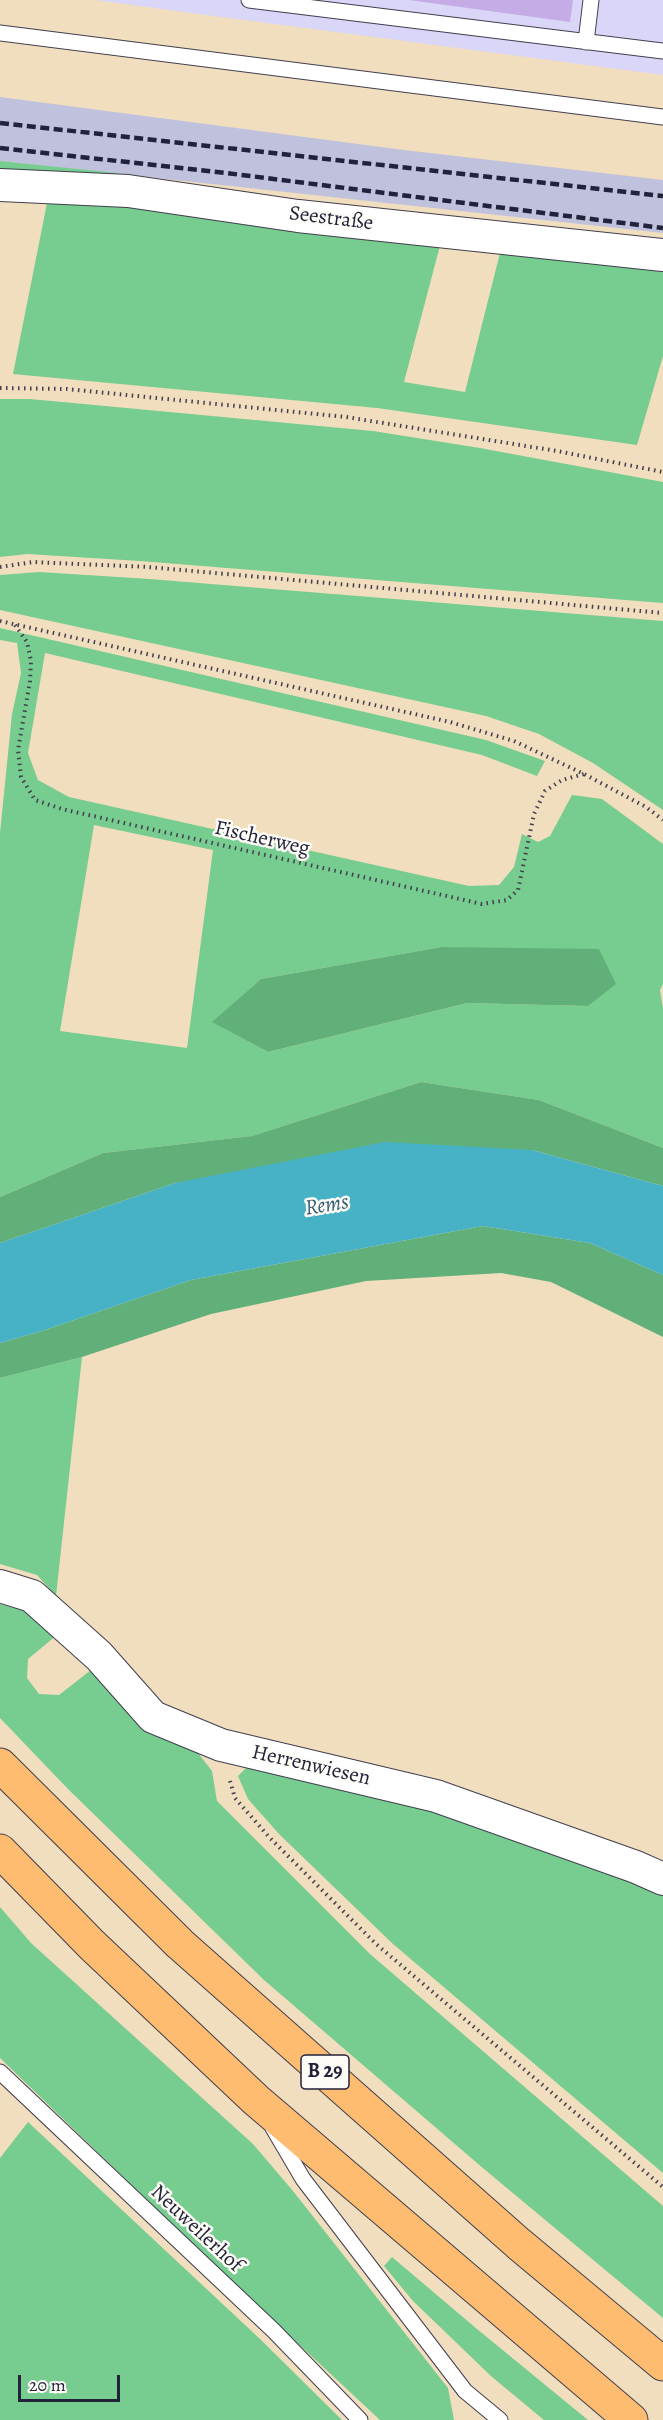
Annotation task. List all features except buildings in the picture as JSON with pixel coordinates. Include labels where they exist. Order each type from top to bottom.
[{"type":"highway","name":"B 29","points":[[0,1766],[180,1944],[519,2244],[663,2364]]},
{"type":"highway","points":[[0,1851],[92,1945],[256,2100],[632,2420]]},
{"type":"street","name":"Seestraße","points":[[0,185],[128,191],[298,216],[663,255]]},
{"type":"street","name":"Herrenwiesen","points":[[0,1586],[32,1596],[99,1656],[153,1717],[221,1745],[436,1796],[636,1867],[663,1879]]},
{"type":"lane","points":[[249,0],[663,51]]},
{"type":"lane","points":[[586,42],[591,0]]},
{"type":"lane","points":[[0,33],[301,73],[663,117]]},
{"type":"lane","name":"Neuweilerhof","points":[[0,2073],[274,2331],[360,2420]]},
{"type":"lane","points":[[256,2100],[303,2180],[465,2391],[500,2420]]},
{"type":"path","points":[[0,387],[67,389],[346,417],[557,451],[663,472]]},
{"type":"path","points":[[0,567],[33,562],[148,567],[663,613]]},
{"type":"path","points":[[0,621],[450,722],[514,741],[584,774],[646,807],[663,820]]},
{"type":"path","name":"Fischerweg","points":[[15,625],[27,642],[31,661],[30,681],[18,750],[21,777],[35,800],[62,809],[482,904],[507,900],[518,890],[534,814],[545,791],[562,780],[584,774]]},
{"type":"path","points":[[221,1745],[235,1798],[269,1837],[376,1944],[663,2187]]},
{"type":"shaded area","points":[[95,0],[663,0],[663,75],[191,13]]},
{"type":"shaded area","points":[[0,97],[404,150],[663,180],[663,233],[0,161]]},
{"type":"green space","points":[[0,161],[117,173],[122,178],[0,175]]},
{"type":"green space","points":[[47,203],[136,205],[442,238],[404,382],[465,392],[502,245],[663,264],[663,356],[637,445],[377,408],[13,374]]},
{"type":"green space","points":[[0,399],[30,399],[373,431],[663,482],[663,603],[140,561],[27,554],[0,557]]},
{"type":"green space","points":[[39,572],[663,621],[663,810],[593,763],[539,734],[486,716],[0,610],[0,575]]},
{"type":"green space","points":[[0,628],[486,740],[545,761],[537,776],[482,755],[45,653],[28,753],[38,780],[69,797],[469,886],[499,885],[514,867],[522,834],[538,842],[550,836],[572,795],[602,799],[663,844],[663,984],[660,990],[663,1008],[663,1148],[539,1100],[421,1082],[252,1136],[103,1153],[0,1197],[0,833],[12,714],[21,673],[17,643],[0,640]],"holes":[[[94,825],[213,850],[187,1048],[60,1031]],[[441,947],[588,1006],[467,1003],[268,1052],[213,1022],[261,979]]]},
{"type":"green space","points":[[441,947],[599,949],[616,984],[588,1006],[467,1003],[268,1052],[212,1022],[261,979]]},
{"type":"green space","points":[[421,1082],[539,1100],[663,1148],[663,1186],[532,1150],[175,1183],[0,1243],[0,1197],[103,1153],[252,1136]]},
{"type":"green space","points":[[483,1226],[590,1243],[663,1275],[663,1337],[551,1282],[501,1273],[366,1281],[211,1314],[82,1357],[0,1378],[0,1343],[191,1280]]},
{"type":"green space","points":[[82,1357],[56,1596],[37,1575],[0,1564],[0,1378]]},
{"type":"green space","points":[[0,1604],[32,1613],[57,1635],[28,1659],[27,1678],[39,1694],[59,1695],[91,1670],[195,1749],[212,1771],[217,1801],[370,1954],[663,2206],[663,2318],[484,2169],[264,1980],[68,1789],[0,1718]]},
{"type":"green space","points":[[251,1763],[387,1790],[663,1893],[663,2173],[393,1944],[279,1834],[248,1799],[238,1776]]},
{"type":"green space","points":[[0,1907],[31,1943],[253,2144],[293,2191],[448,2388],[454,2420],[380,2420],[232,2282],[0,2058]]},
{"type":"green space","points":[[28,2122],[260,2339],[342,2420],[0,2420],[0,2158]]},
{"type":"green space","points":[[392,2257],[588,2420],[544,2420],[492,2377],[413,2301],[384,2266]]},
{"type":"water","name":"Rems","points":[[385,1142],[532,1150],[663,1186],[663,1275],[590,1243],[483,1226],[191,1280],[0,1343],[0,1243],[175,1183]]},
{"type":"railway","points":[[0,123],[663,196]]},
{"type":"railway","points":[[0,148],[226,173],[663,228]]}]
